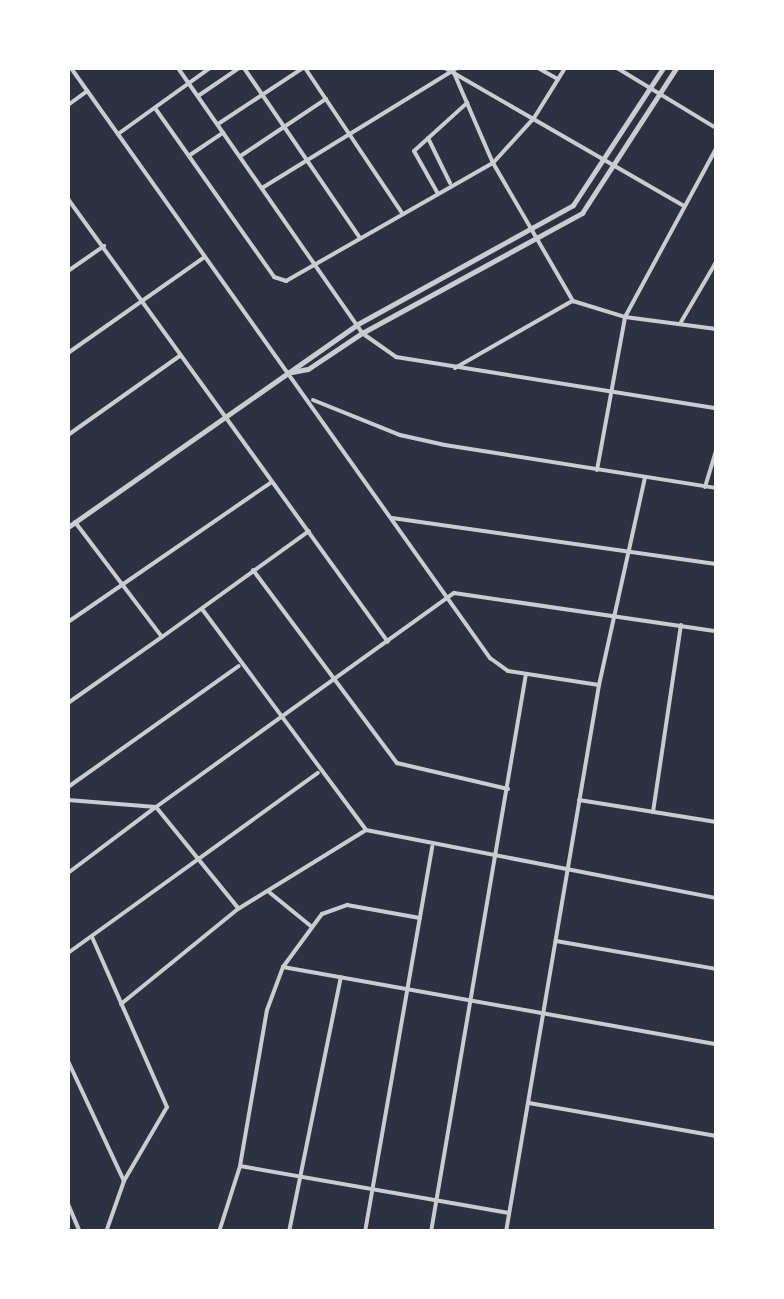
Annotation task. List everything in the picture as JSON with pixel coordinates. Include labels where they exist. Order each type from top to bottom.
[{"type":"street","points":[[70,68],[203,258],[310,398],[490,658],[526,674],[599,685]]},
{"type":"street","points":[[178,68],[356,325],[396,357],[716,408]]},
{"type":"street","points":[[118,134],[210,68]]},
{"type":"street","points":[[198,96],[242,68],[360,238]]},
{"type":"street","points":[[218,124],[304,68],[402,214]]},
{"type":"street","points":[[444,68],[455,70],[604,163],[617,165],[684,206]]},
{"type":"street","points":[[538,68],[558,80]]},
{"type":"street","points":[[155,108],[274,277],[286,281],[493,163],[534,118],[565,68]]},
{"type":"street","points":[[617,68],[716,128]]},
{"type":"street","points":[[68,527],[356,325],[574,204],[663,68]]},
{"type":"street","points":[[289,372],[308,369],[362,332],[582,213],[617,165],[676,68]]},
{"type":"street","points":[[455,70],[493,163],[573,301],[626,317],[716,329]]},
{"type":"street","points":[[262,188],[346,130],[455,70]]},
{"type":"street","points":[[68,104],[87,91]]},
{"type":"street","points":[[240,156],[326,99]]},
{"type":"street","points":[[437,192],[414,151],[467,103]]},
{"type":"street","points":[[190,156],[224,132]]},
{"type":"street","points":[[428,138],[451,185]]},
{"type":"street","points":[[597,470],[626,317],[716,150]]},
{"type":"street","points":[[68,199],[388,642]]},
{"type":"street","points":[[68,271],[104,246]]},
{"type":"street","points":[[68,352],[203,258]]},
{"type":"street","points":[[679,324],[716,262]]},
{"type":"street","points":[[455,368],[573,301]]},
{"type":"street","points":[[68,435],[181,356]]},
{"type":"street","points":[[310,398],[400,435],[716,488]]},
{"type":"street","points":[[705,486],[716,451]]},
{"type":"street","points":[[506,1232],[599,685],[645,477]]},
{"type":"street","points":[[68,622],[272,482]]},
{"type":"street","points":[[392,518],[716,564]]},
{"type":"street","points":[[75,522],[162,637]]},
{"type":"street","points":[[68,703],[309,531]]},
{"type":"street","points":[[253,570],[332,682],[397,763],[510,790]]},
{"type":"street","points":[[68,873],[448,595],[462,592],[716,631]]},
{"type":"street","points":[[202,609],[318,773],[366,830],[432,846],[716,898]]},
{"type":"street","points":[[653,812],[681,625]]},
{"type":"street","points":[[68,787],[241,665]]},
{"type":"street","points":[[431,1232],[510,790],[526,674]]},
{"type":"street","points":[[68,954],[318,773]]},
{"type":"street","points":[[68,800],[156,808],[238,909]]},
{"type":"street","points":[[579,800],[716,822]]},
{"type":"street","points":[[122,1004],[238,909],[366,830]]},
{"type":"street","points":[[364,1232],[432,846]]},
{"type":"street","points":[[268,891],[312,927]]},
{"type":"street","points":[[219,1232],[240,1166],[267,1010],[283,967],[322,914],[347,905],[420,918]]},
{"type":"street","points":[[92,937],[168,1107],[124,1181],[106,1232]]},
{"type":"street","points":[[556,941],[716,970]]},
{"type":"street","points":[[283,967],[716,1044]]},
{"type":"street","points":[[289,1232],[305,1177],[341,977]]},
{"type":"street","points":[[68,1061],[124,1181]]},
{"type":"street","points":[[530,1103],[716,1136]]},
{"type":"street","points":[[240,1166],[510,1213]]},
{"type":"street","points":[[68,1204],[80,1232]]}]
